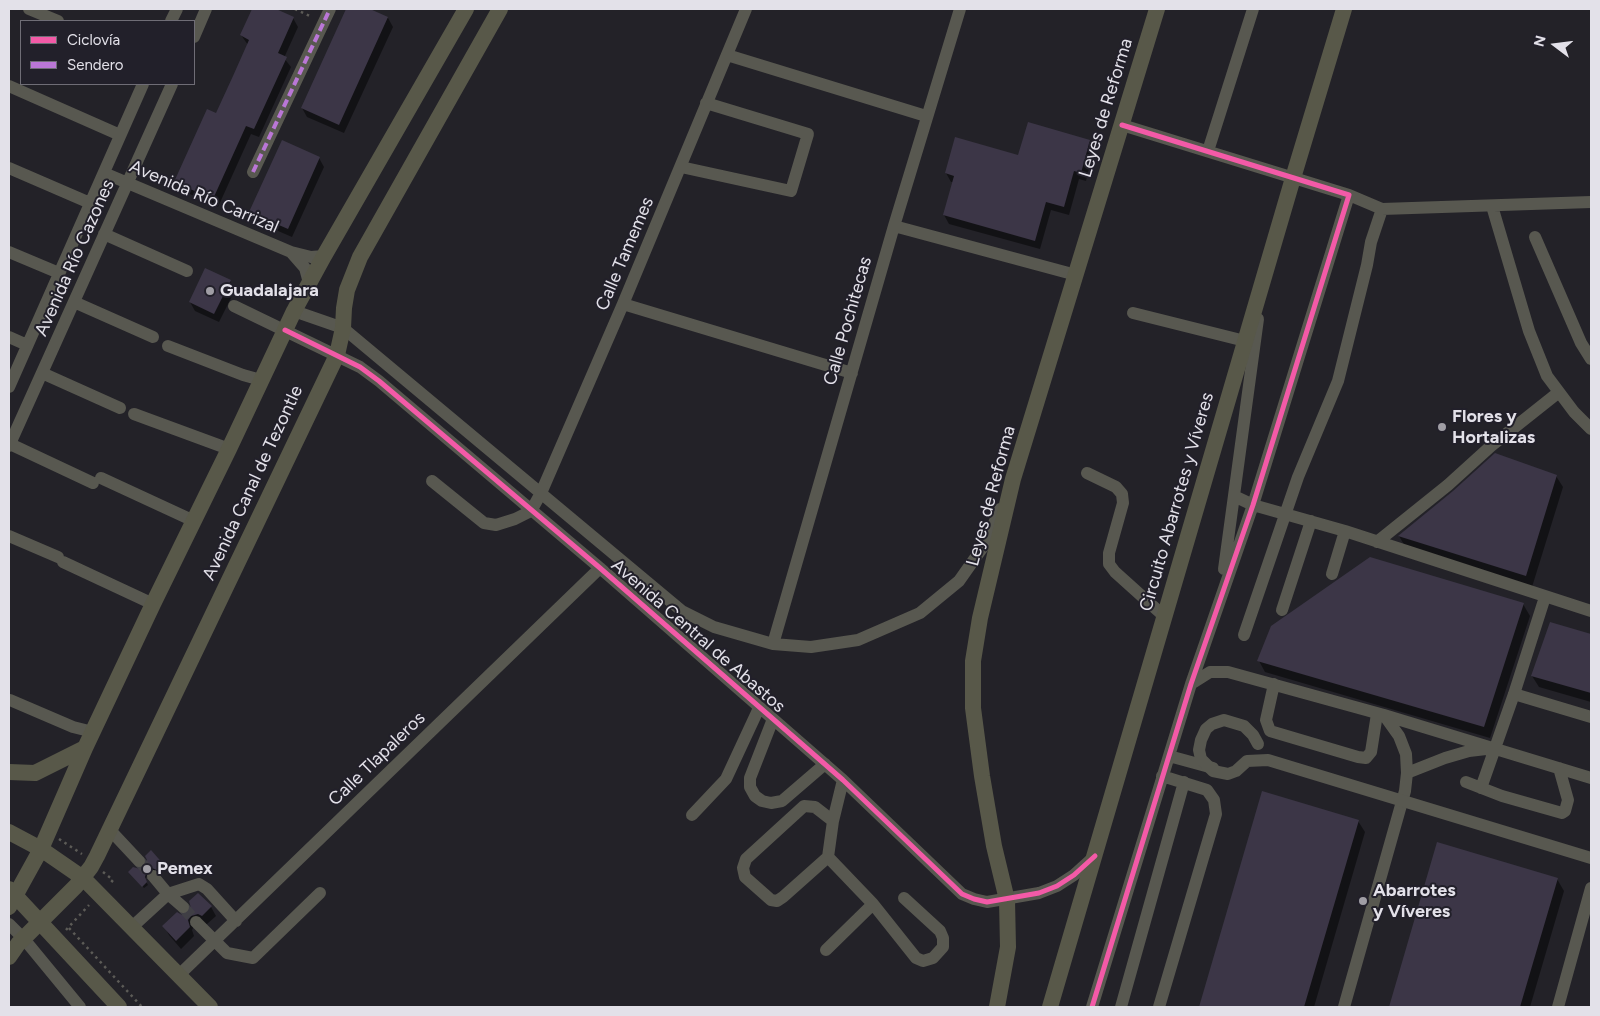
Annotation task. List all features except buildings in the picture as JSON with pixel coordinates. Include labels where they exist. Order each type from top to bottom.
[{"type":"main road","name":"Avenida Canal de Tezontle","points":[[11,897],[41,849],[92,732],[152,604],[229,449],[294,311],[466,9]]},
{"type":"main road","name":"Avenida Canal de Tezontle","points":[[9,957],[91,867],[337,355],[343,328],[347,290],[360,257],[500,9]]},
{"type":"main road","name":"Leyes de Reforma","points":[[997,1007],[1008,947],[1007,900],[994,846],[982,776],[973,708],[973,661],[980,618],[1014,479],[1157,9]]},
{"type":"main road","name":"Circuito Abarrotes y Víveres","points":[[1050,1007],[1342,11]]},
{"type":"main road","points":[[9,772],[35,773],[85,748]]},
{"type":"main road","points":[[9,832],[41,849],[83,878],[210,1007]]},
{"type":"main road","points":[[11,897],[41,923],[119,1007]]},
{"type":"street","points":[[29,9],[56,20]]},
{"type":"street","points":[[195,34],[206,9]]},
{"type":"street","points":[[253,172],[330,9]]},
{"type":"street","name":"Calle Tamemes","points":[[531,511],[541,493],[623,304],[746,9]]},
{"type":"street","name":"Calle Pochitecas","points":[[773,644],[926,116],[960,9]]},
{"type":"street","points":[[1208,151],[1253,9]]},
{"type":"street","points":[[727,55],[926,116]]},
{"type":"street","name":"Avenida Río Cazones","points":[[9,387],[143,85]]},
{"type":"street","name":"Avenida Río Cazones","points":[[9,445],[172,85]]},
{"type":"street","points":[[9,86],[120,135]]},
{"type":"street","points":[[681,167],[791,191],[808,134],[706,103]]},
{"type":"street","points":[[1122,125],[1349,195],[1382,209],[1591,202]]},
{"type":"street","points":[[9,168],[90,204]]},
{"type":"street","name":"Avenida Río Carrizal","points":[[104,174],[291,252],[311,257],[324,256]]},
{"type":"street","points":[[1092,1007],[1191,684],[1253,505],[1349,195]]},
{"type":"street","points":[[1492,206],[1529,331],[1547,376],[1574,412],[1591,429]]},
{"type":"street","points":[[1244,635],[1285,514],[1338,381],[1371,242],[1382,209]]},
{"type":"street","points":[[894,226],[1076,275]]},
{"type":"street","points":[[104,234],[188,271]]},
{"type":"street","points":[[1535,237],[1581,343],[1591,359]]},
{"type":"street","points":[[9,252],[59,273]]},
{"type":"street","name":"Avenida Río Carrizal","points":[[291,252],[305,268],[309,283]]},
{"type":"street","points":[[1221,594],[1263,280]]},
{"type":"street","points":[[74,302],[153,337]]},
{"type":"street","points":[[623,304],[852,373]]},
{"type":"street","name":"Avenida Central de Abastos","points":[[234,306],[337,355],[360,367],[379,381],[600,568],[825,764],[962,894],[974,900],[987,902],[1039,893],[1057,886],[1074,875],[1095,856]]},
{"type":"street","name":"Avenida Central de Abastos","points":[[294,311],[343,328],[682,611],[714,627],[773,644],[811,647],[858,640],[920,613],[959,581],[985,544],[1014,479]]},
{"type":"street","points":[[1133,313],[1245,341]]},
{"type":"street","points":[[9,337],[27,345]]},
{"type":"street","points":[[168,346],[243,376],[261,380]]},
{"type":"street","points":[[42,373],[120,408]]},
{"type":"street","points":[[1377,542],[1491,446],[1559,392]]},
{"type":"street","points":[[134,414],[229,449]]},
{"type":"street","points":[[9,445],[194,521]]},
{"type":"street","points":[[1087,473],[1116,487],[1122,494],[1123,503],[1109,553],[1109,564],[1114,572],[1164,617]]},
{"type":"street","points":[[432,481],[484,523],[496,525],[531,511]]},
{"type":"street","points":[[1234,496],[1253,505],[1345,531],[1591,611]]},
{"type":"street","points":[[1282,610],[1311,521]]},
{"type":"street","points":[[1332,574],[1345,531]]},
{"type":"street","points":[[9,536],[152,604]]},
{"type":"street","name":"Calle Tlapaleros","points":[[179,975],[600,568]]},
{"type":"street","points":[[1481,788],[1545,597]]},
{"type":"street","points":[[1191,684],[1210,672],[1228,672],[1381,714],[1590,779]]},
{"type":"street","points":[[1274,684],[1266,720],[1270,731],[1358,757],[1366,758],[1372,752],[1381,714]]},
{"type":"street","points":[[1514,694],[1591,717]]},
{"type":"street","points":[[10,700],[74,727],[92,732]]},
{"type":"street","points":[[692,815],[726,779],[760,708]]},
{"type":"street","points":[[1344,1007],[1405,791],[1407,773],[1406,754],[1399,736],[1381,714]]},
{"type":"street","points":[[773,719],[750,778],[750,787],[755,796],[762,801],[771,803],[782,800],[825,764]]},
{"type":"street","points":[[1169,756],[1215,768],[1238,771],[1247,767],[1255,754],[1258,744],[1254,735],[1244,726],[1224,720],[1212,724],[1206,729],[1201,740],[1199,750],[1201,760],[1213,771],[1228,774],[1236,771],[1247,761],[1268,760],[1591,858]]},
{"type":"street","points":[[1407,773],[1469,751],[1494,748]]},
{"type":"street","points":[[1466,782],[1502,796],[1562,813],[1565,811],[1568,800],[1559,768]]},
{"type":"street","points":[[1159,1007],[1216,814],[1214,800],[1207,790],[1162,776]]},
{"type":"street","points":[[833,821],[815,807],[804,806],[746,859],[743,868],[745,877],[770,900],[777,901],[784,897],[828,857],[833,821],[843,780]]},
{"type":"street","points":[[1120,1007],[1184,782]]},
{"type":"street","points":[[110,830],[139,861]]},
{"type":"street","points":[[828,857],[872,904],[916,958],[923,961],[933,958],[943,947],[943,938],[940,931],[904,898]]},
{"type":"street","points":[[153,876],[168,894],[183,907]]},
{"type":"street","points":[[132,927],[168,894],[199,884],[207,889],[236,921]]},
{"type":"street","points":[[1558,1007],[1591,888]]},
{"type":"street","points":[[196,922],[227,953],[253,958],[320,894]]},
{"type":"street","points":[[826,950],[872,904]]},
{"type":"street","points":[[9,924],[24,939],[80,1007]]},
{"type":"path","points":[[296,9],[324,22]]},
{"type":"path","points":[[69,928],[142,1007]]},
{"type":"tunnel","points":[[139,861],[153,876]]},
{"type":"tunnel","points":[[183,907],[196,922]]},
{"type":"marked path","points":[[253,172],[330,9]]},
{"type":"cycle path","points":[[1092,1007],[1191,684],[1253,505],[1349,195],[1122,125]]},
{"type":"cycle path","points":[[285,330],[360,367],[379,381],[600,568],[843,780],[962,894],[987,902],[1039,893],[1057,886],[1074,875],[1095,856]]},
{"type":"place","name":"Guadalajara","points":[[210,291]]},
{"type":"place","name":"Flores y Hortalizas","points":[[1442,427]]},
{"type":"place","name":"Pemex","points":[[147,869]]},
{"type":"place","name":"Abarrotes y Víveres","points":[[1363,901]]}]
